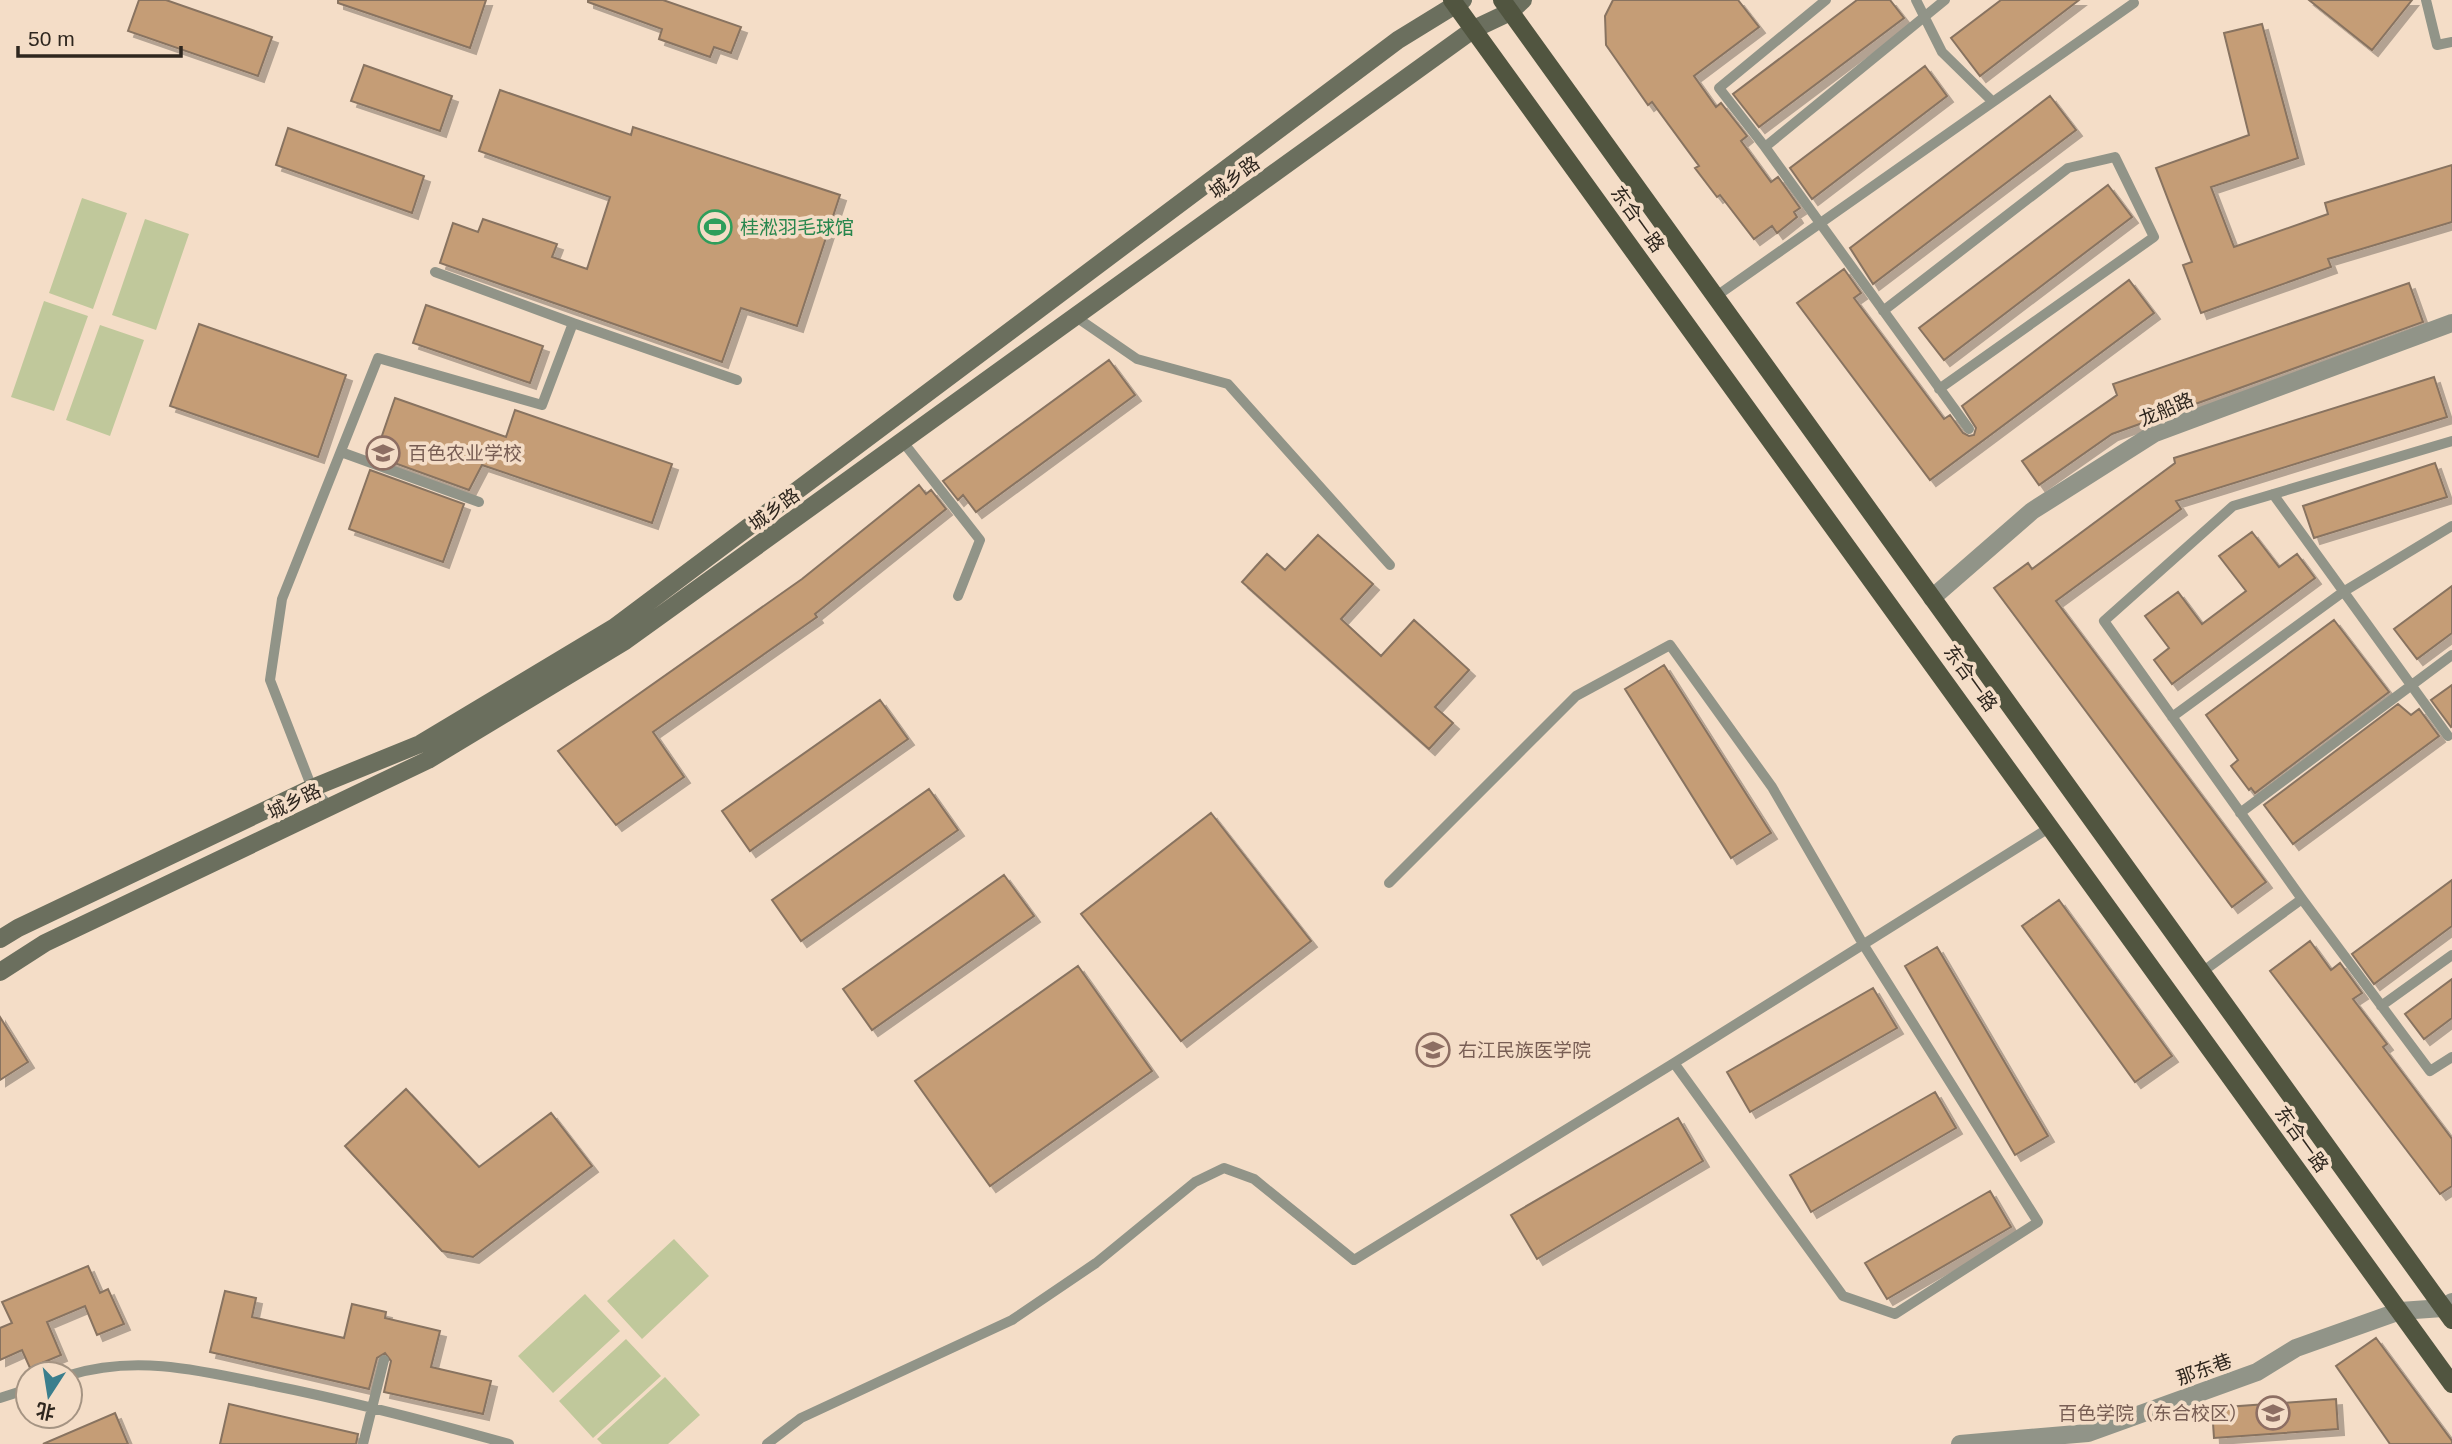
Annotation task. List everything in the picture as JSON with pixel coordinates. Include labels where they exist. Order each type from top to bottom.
[{"type":"main road","name":"东合一路","points":[[1457,1],[1474,29],[2052,826],[2452,1384]]},
{"type":"main road","name":"城乡路","points":[[0,939],[312,788],[419,744],[615,626],[1398,40],[1457,1]]},
{"type":"main road","name":"东合一路","points":[[1512,4],[1715,297],[2449,1310]]},
{"type":"main road","name":"城乡路","points":[[0,972],[45,943],[428,760],[625,641],[1512,4]]},
{"type":"street","name":"龙船路","points":[[1932,598],[2032,511],[2155,433],[2452,323]]},
{"type":"street","name":"那东巷","points":[[1960,1444],[2088,1433],[2257,1372],[2296,1348],[2400,1311],[2449,1310]]},
{"type":"lane","points":[[1826,0],[1718,88],[1765,147],[1969,429]]},
{"type":"lane","points":[[1916,0],[1942,52],[1992,101]]},
{"type":"lane","points":[[1765,147],[1945,0]]},
{"type":"lane","points":[[2426,0],[2437,45],[2452,42]]},
{"type":"lane","points":[[1715,297],[2134,3]]},
{"type":"lane","points":[[1883,311],[2068,169],[2115,157],[2154,237],[1939,389]]},
{"type":"lane","points":[[435,272],[737,380]]},
{"type":"lane","points":[[1076,317],[1137,359],[1228,384],[1390,565]]},
{"type":"lane","points":[[330,807],[312,788],[270,680],[282,599],[379,358],[542,405],[573,323]]},
{"type":"lane","points":[[2452,441],[2233,506],[2104,621],[2302,899],[2430,1071],[2452,1056]]},
{"type":"lane","points":[[903,442],[980,540],[958,596]]},
{"type":"lane","points":[[341,452],[479,502]]},
{"type":"lane","points":[[2273,494],[2448,736]]},
{"type":"lane","points":[[2172,717],[2343,592],[2452,526]]},
{"type":"lane","points":[[1389,883],[1576,696],[1670,645],[1772,786],[1863,944],[2038,1222],[1895,1314],[1843,1296],[1674,1063]]},
{"type":"lane","points":[[2240,813],[2452,655]]},
{"type":"lane","points":[[767,1444],[801,1418],[1013,1320],[1096,1263],[1195,1182],[1224,1168],[1254,1179],[1354,1260],[2052,826]]},
{"type":"lane","points":[[2202,972],[2302,899]]},
{"type":"lane","points":[[2381,1006],[2452,956]]},
{"type":"lane","points":[[363,1444],[384,1360]]},
{"type":"lane","points":[[84,1370],[169,1364],[372,1406],[509,1444]]},
{"type":"green space","points":[[82,198],[127,213],[93,309],[49,293]]},
{"type":"green space","points":[[145,219],[189,234],[156,330],[112,315]]},
{"type":"green space","points":[[44,301],[88,316],[54,411],[11,397]]},
{"type":"green space","points":[[100,325],[144,340],[110,436],[66,420]]},
{"type":"green space","points":[[674,1239],[709,1276],[642,1339],[607,1301]]},
{"type":"green space","points":[[585,1294],[620,1331],[553,1393],[518,1356]]},
{"type":"green space","points":[[626,1339],[661,1376],[593,1438],[559,1401]]},
{"type":"green space","points":[[665,1377],[700,1415],[668,1444],[602,1444],[597,1439]]},
{"type":"building","points":[[139,0],[166,0],[272,37],[258,76],[128,31]]},
{"type":"building","points":[[338,0],[486,0],[470,48],[338,3]]},
{"type":"building","points":[[588,0],[663,0],[741,27],[731,53],[714,47],[710,57],[659,39],[662,29]]},
{"type":"building","points":[[1613,0],[1738,0],[1759,27],[1694,76],[1716,107],[1721,103],[1747,136],[1741,141],[1771,182],[1778,177],[1800,208],[1794,212],[1797,217],[1777,233],[1772,226],[1754,239],[1695,168],[1699,166],[1652,102],[1648,105],[1606,45],[1605,16]]},
{"type":"building","points":[[1857,0],[1890,0],[1904,18],[1759,127],[1733,94]]},
{"type":"building","points":[[2001,0],[2079,0],[1980,76],[1951,38]]},
{"type":"building","points":[[2309,0],[2412,0],[2372,50]]},
{"type":"building","points":[[2262,24],[2298,158],[2211,187],[2234,247],[2328,214],[2325,203],[2452,165],[2452,222],[2328,259],[2331,267],[2201,313],[2183,265],[2192,262],[2156,168],[2249,135],[2224,33]]},
{"type":"building","points":[[364,65],[452,96],[440,131],[351,101]]},
{"type":"building","points":[[1925,66],[1947,96],[1812,199],[1790,168]]},
{"type":"building","points":[[500,90],[631,135],[633,127],[840,195],[797,326],[741,308],[722,362],[440,263],[453,223],[478,232],[483,219],[557,244],[552,257],[587,269],[610,197],[479,151]]},
{"type":"building","points":[[2050,96],[2076,130],[1873,284],[1850,248]]},
{"type":"building","points":[[288,128],[424,176],[412,213],[276,165]]},
{"type":"building","points":[[2108,185],[2132,217],[1944,360],[1919,328]]},
{"type":"building","points":[[1844,269],[1861,293],[1854,298],[1944,419],[1950,415],[1963,433],[1969,436],[1974,435],[1976,428],[1962,406],[2129,280],[2154,313],[1930,480],[1797,303]]},
{"type":"building","points":[[2409,283],[2423,322],[2112,434],[2039,485],[2022,461],[2117,395],[2113,384]]},
{"type":"building","points":[[426,305],[543,346],[530,383],[413,343]]},
{"type":"building","points":[[199,324],[346,375],[318,457],[170,406]]},
{"type":"building","points":[[1109,360],[1135,395],[976,512],[963,495],[958,500],[943,481]]},
{"type":"building","points":[[2434,377],[2447,417],[2176,501],[2181,509],[2056,601],[2266,882],[2232,907],[1994,588],[2028,563],[2032,569],[2175,463],[2174,458]]},
{"type":"building","points":[[395,398],[506,437],[515,410],[672,464],[652,523],[482,465],[469,490],[375,456]]},
{"type":"building","points":[[2435,463],[2447,497],[2314,538],[2303,506]]},
{"type":"building","points":[[370,470],[464,504],[443,562],[349,529]]},
{"type":"building","points":[[919,485],[926,494],[931,490],[946,509],[815,614],[817,617],[653,732],[684,777],[616,825],[558,751],[802,579]]},
{"type":"building","points":[[2252,532],[2279,567],[2297,554],[2315,578],[2172,684],[2154,660],[2169,648],[2145,616],[2178,592],[2202,624],[2246,591],[2219,556]]},
{"type":"building","points":[[1318,535],[1373,584],[1341,619],[1381,656],[1414,620],[1469,670],[1435,707],[1453,723],[1429,749],[1242,582],[1267,554],[1285,570]]},
{"type":"building","points":[[2452,586],[2452,633],[2417,659],[2394,629]]},
{"type":"building","points":[[2334,620],[2389,692],[2255,793],[2251,788],[2249,790],[2231,766],[2238,760],[2206,715]]},
{"type":"building","points":[[1664,665],[1771,833],[1731,858],[1625,689]]},
{"type":"building","points":[[2452,685],[2452,726],[2451,727],[2431,700]]},
{"type":"building","points":[[880,700],[908,739],[750,851],[722,811]]},
{"type":"building","points":[[2398,704],[2411,715],[2419,709],[2439,736],[2293,844],[2264,805]]},
{"type":"building","points":[[929,789],[958,830],[801,941],[772,900]]},
{"type":"building","points":[[1211,813],[1311,941],[1181,1041],[1081,914]]},
{"type":"building","points":[[1004,875],[1034,916],[872,1030],[843,989]]},
{"type":"building","points":[[2452,880],[2452,926],[2374,984],[2352,954]]},
{"type":"building","points":[[2059,900],[2172,1056],[2135,1082],[2022,926]]},
{"type":"building","points":[[2310,941],[2331,970],[2340,963],[2362,993],[2353,999],[2387,1044],[2383,1047],[2452,1139],[2452,1186],[2440,1194],[2270,971]]},
{"type":"building","points":[[1937,947],[2048,1136],[2015,1155],[1905,966]]},
{"type":"building","points":[[1078,966],[1152,1071],[990,1186],[915,1081]]},
{"type":"building","points":[[2452,979],[2452,1018],[2424,1039],[2405,1014]]},
{"type":"building","points":[[1873,988],[1897,1028],[1750,1112],[1727,1072]]},
{"type":"building","points":[[0,1017],[28,1062],[0,1080]]},
{"type":"building","points":[[406,1089],[479,1167],[551,1113],[592,1166],[473,1257],[442,1251],[345,1146]]},
{"type":"building","points":[[1935,1092],[1956,1128],[1811,1212],[1790,1175]]},
{"type":"building","points":[[1678,1118],[1703,1161],[1537,1259],[1511,1215]]},
{"type":"building","points":[[1990,1191],[2011,1227],[1887,1299],[1865,1263]]},
{"type":"building","points":[[88,1266],[100,1293],[108,1289],[124,1324],[97,1335],[85,1306],[47,1322],[61,1355],[49,1360],[26,1360],[22,1350],[0,1360],[0,1328],[12,1323],[2,1302]]},
{"type":"building","points":[[225,1291],[256,1298],[252,1317],[344,1338],[352,1304],[386,1312],[385,1318],[440,1331],[431,1367],[491,1381],[483,1414],[384,1392],[391,1361],[385,1353],[377,1358],[369,1389],[210,1352]]},
{"type":"building","points":[[2376,1338],[2452,1444],[2390,1444],[2336,1366]]},
{"type":"building","points":[[2336,1399],[2338,1429],[2214,1438],[2212,1408]]},
{"type":"building","points":[[229,1404],[358,1434],[356,1444],[220,1444]]},
{"type":"building","points":[[115,1413],[128,1444],[43,1444],[76,1430],[84,1430],[84,1426]]},
{"type":"place","name":"桂淞羽毛球馆","points":[[715,227]]},
{"type":"place","name":"百色农业学校","points":[[383,453]]},
{"type":"place","name":"右江民族医学院","points":[[1433,1050]]},
{"type":"place","name":"百色学院（东合校区）","points":[[2273,1413]]}]
